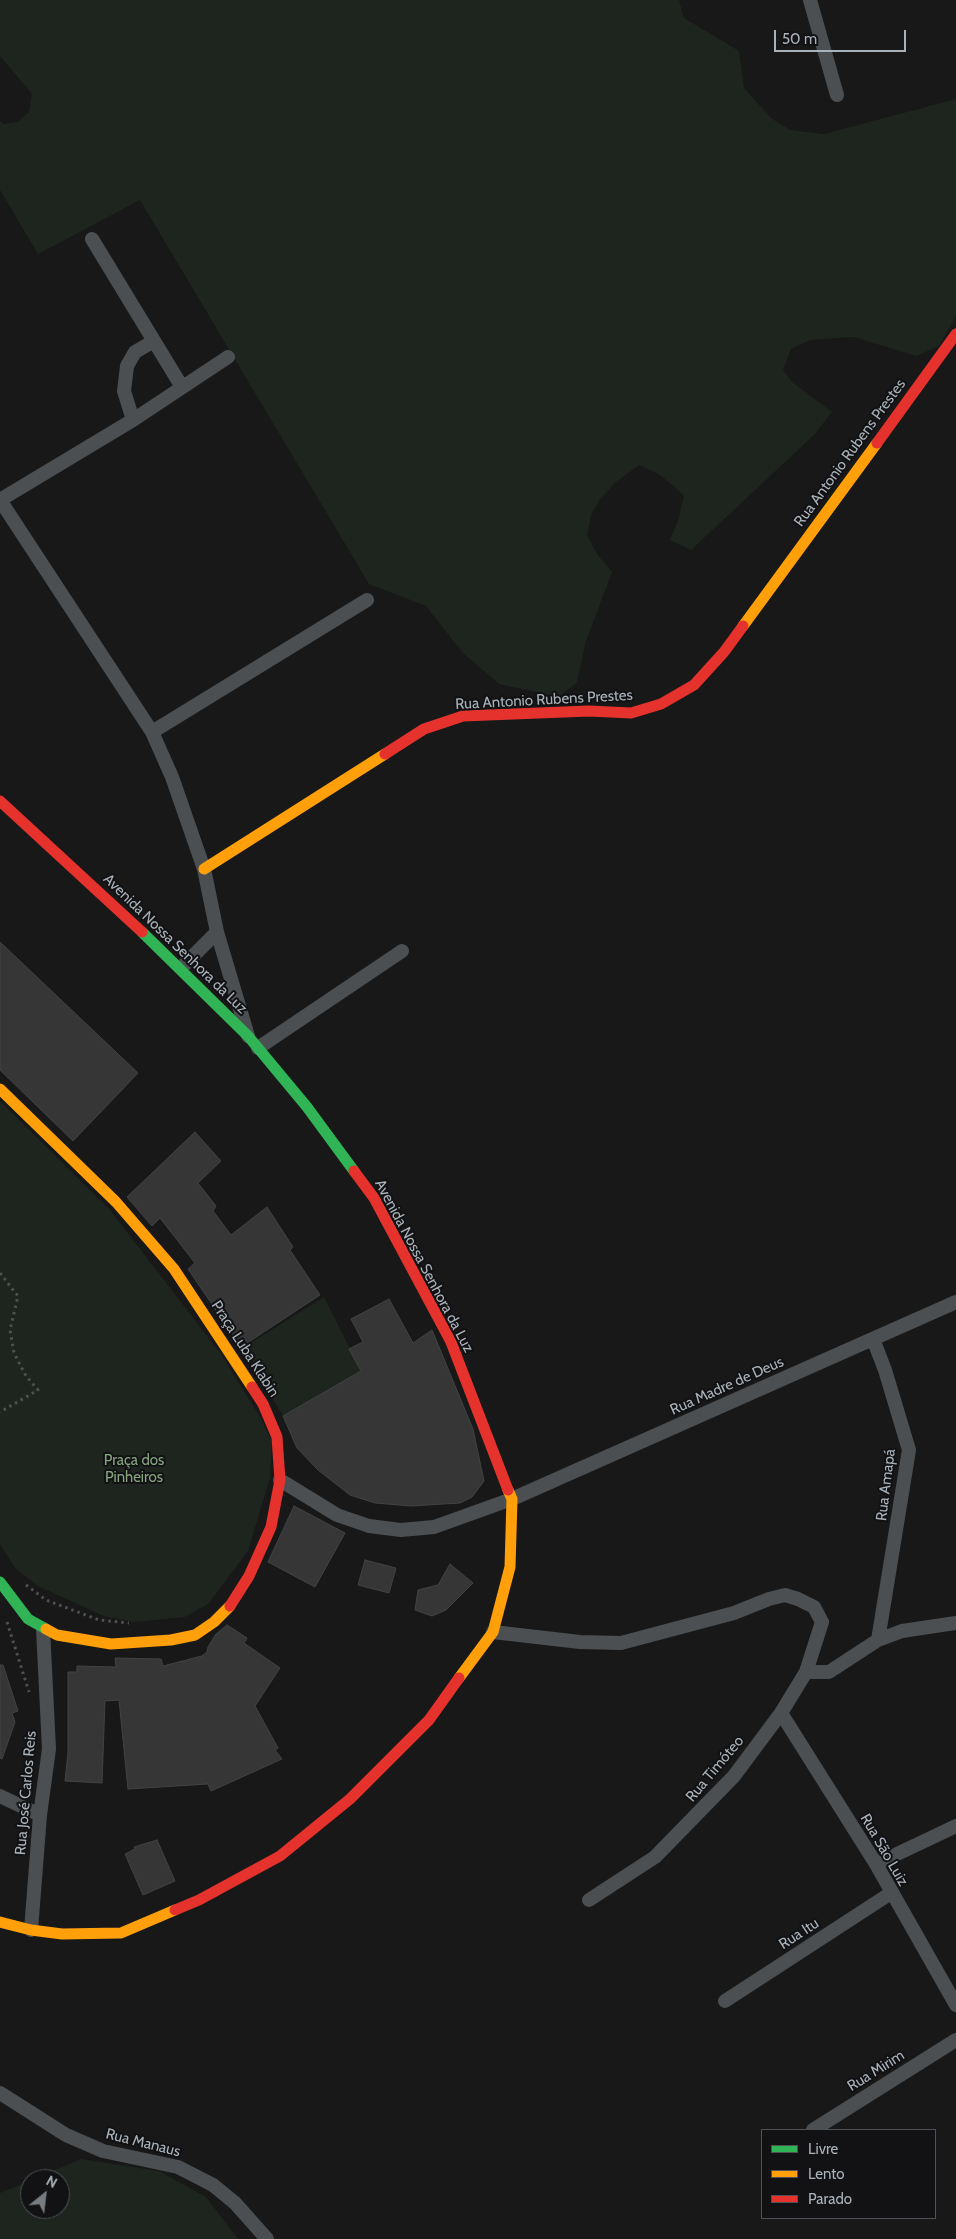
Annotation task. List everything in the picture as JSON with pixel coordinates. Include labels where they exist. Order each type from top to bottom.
[{"type":"street","points":[[810,0],[837,95]]},
{"type":"street","points":[[92,239],[182,387]]},
{"type":"street","name":"Rua Antonio Rubens Prestes","points":[[204,869],[424,729],[444,721],[463,716],[589,710],[631,713],[661,704],[694,685],[724,652],[956,334]]},
{"type":"street","points":[[133,420],[124,391],[127,366],[135,352],[154,341]]},
{"type":"street","points":[[228,357],[133,420],[0,500],[152,732],[175,786],[204,869],[217,932],[248,1036]]},
{"type":"street","points":[[152,732],[367,600]]},
{"type":"street","name":"Avenida Nossa Senhora da Luz","points":[[0,801],[181,968],[248,1036],[306,1107],[374,1198],[451,1342],[512,1499],[510,1567],[492,1632],[429,1720],[350,1799],[280,1856],[199,1900],[121,1933],[62,1934],[31,1930],[0,1922]]},
{"type":"street","points":[[181,968],[217,932]]},
{"type":"street","points":[[258,1048],[402,951]]},
{"type":"street","name":"Praça Luba Klabin","points":[[0,1089],[116,1202],[174,1269],[234,1356],[264,1404],[277,1437],[280,1480],[270,1527],[249,1576],[233,1603],[214,1622],[195,1634],[171,1640],[111,1644],[57,1635],[43,1629],[28,1619],[0,1582]]},
{"type":"street","name":"Rua Madre de Deus","points":[[280,1480],[337,1515],[369,1526],[401,1530],[434,1527],[512,1499],[956,1302]]},
{"type":"street","name":"Rua Amapá","points":[[873,1339],[885,1370],[909,1450],[878,1640]]},
{"type":"street","name":"Rua Timóteo","points":[[492,1632],[580,1642],[621,1643],[726,1616],[785,1595],[814,1608],[822,1622],[806,1672],[781,1713],[734,1776],[655,1857],[589,1900]]},
{"type":"street","points":[[806,1672],[829,1672],[878,1640],[902,1631],[956,1623]]},
{"type":"street","name":"Rua José Carlos Reis","points":[[31,1930],[40,1815],[49,1749],[43,1629]]},
{"type":"street","name":"Rua São Luiz","points":[[781,1713],[876,1864],[890,1893],[956,2005]]},
{"type":"street","points":[[0,1796],[40,1815]]},
{"type":"street","points":[[876,1864],[956,1826]]},
{"type":"street","name":"Rua Itu","points":[[725,2001],[890,1893]]},
{"type":"street","name":"Rua Mirim","points":[[815,2129],[956,2040]]},
{"type":"street","name":"Rua Manaus","points":[[0,2092],[66,2135],[103,2151],[178,2167],[213,2185],[235,2203],[267,2239]]},
{"type":"path","points":[[0,1273],[18,1296],[10,1330],[14,1353],[26,1376],[38,1390],[0,1412]]},
{"type":"path","points":[[23,1582],[46,1600],[99,1620],[133,1624]]},
{"type":"path","points":[[5,1617],[31,1702]]},
{"type":"green space","points":[[0,0],[679,0],[684,18],[739,51],[744,88],[771,118],[790,130],[824,134],[956,99],[956,316],[939,346],[916,356],[854,337],[810,340],[791,349],[783,370],[792,382],[832,412],[814,435],[691,550],[670,540],[679,518],[684,495],[660,475],[639,465],[616,482],[600,499],[591,515],[587,535],[597,554],[612,572],[586,641],[577,682],[559,697],[499,684],[462,652],[426,606],[369,584],[140,200],[38,254],[0,190],[0,121],[3,124],[18,122],[29,112],[32,94],[0,56]]},
{"type":"green space","name":"Praça dos Pinheiros","points":[[0,1101],[110,1210],[221,1354],[260,1417],[272,1442],[270,1478],[248,1551],[208,1604],[185,1617],[134,1622],[104,1616],[38,1586],[15,1568],[0,1544]]},
{"type":"green space","points":[[324,1297],[361,1371],[283,1416],[243,1348]]},
{"type":"green space","points":[[81,2159],[159,2171],[206,2197],[238,2239],[0,2239],[0,2193],[20,2185],[20,2219],[70,2219],[70,2169],[58,2169]]},
{"type":"building","points":[[0,942],[138,1073],[73,1141],[0,1070]]},
{"type":"building","points":[[195,1132],[221,1161],[198,1183],[216,1206],[213,1211],[231,1235],[267,1207],[293,1247],[290,1250],[320,1295],[241,1347],[188,1269],[195,1263],[160,1218],[152,1226],[127,1197]]},
{"type":"building","points":[[389,1299],[413,1343],[432,1330],[473,1429],[484,1481],[472,1497],[460,1503],[411,1506],[375,1503],[350,1495],[318,1470],[297,1448],[283,1416],[361,1371],[349,1349],[363,1342],[351,1319]]},
{"type":"building","points":[[294,1506],[345,1533],[315,1587],[268,1562]]},
{"type":"building","points":[[365,1560],[396,1568],[389,1593],[358,1585]]},
{"type":"building","points":[[450,1564],[473,1583],[446,1610],[432,1616],[415,1610],[418,1590],[438,1585]]},
{"type":"building","points":[[227,1625],[247,1638],[244,1643],[280,1668],[255,1706],[278,1748],[275,1750],[282,1759],[211,1791],[208,1784],[128,1789],[119,1700],[105,1701],[102,1783],[65,1781],[68,1753],[68,1672],[77,1672],[77,1666],[116,1667],[115,1658],[161,1659],[163,1666],[202,1656],[207,1652],[216,1634]]},
{"type":"building","points":[[0,1665],[3,1665],[18,1711],[12,1713],[15,1722],[2,1759],[0,1758]]},
{"type":"building","points":[[157,1840],[175,1881],[143,1895],[125,1854],[135,1849],[134,1847]]},
{"type":"traffic: fast","points":[[142,932],[248,1036],[307,1107],[354,1171]]},
{"type":"traffic: fast","points":[[0,1582],[28,1619],[46,1629]]},
{"type":"traffic: slow","points":[[743,626],[877,443]]},
{"type":"traffic: slow","points":[[204,869],[385,754]]},
{"type":"traffic: slow","points":[[0,1089],[116,1202],[174,1269],[252,1387]]},
{"type":"traffic: slow","points":[[459,1678],[493,1632],[510,1567],[512,1499],[508,1490]]},
{"type":"traffic: slow","points":[[46,1629],[57,1635],[111,1644],[171,1640],[195,1635],[214,1622],[230,1606]]},
{"type":"traffic: slow","points":[[0,1922],[31,1930],[62,1934],[121,1933],[175,1910]]},
{"type":"traffic: jam","points":[[877,443],[956,334]]},
{"type":"traffic: jam","points":[[385,754],[424,729],[463,716],[589,711],[631,713],[661,704],[694,685],[724,652],[743,626]]},
{"type":"traffic: jam","points":[[0,801],[142,932]]},
{"type":"traffic: jam","points":[[354,1171],[374,1198],[451,1342],[508,1490]]},
{"type":"traffic: jam","points":[[230,1606],[249,1576],[271,1527],[280,1480],[277,1437],[263,1404],[252,1387]]},
{"type":"traffic: jam","points":[[175,1910],[199,1900],[280,1856],[350,1799],[429,1720],[459,1678]]}]
